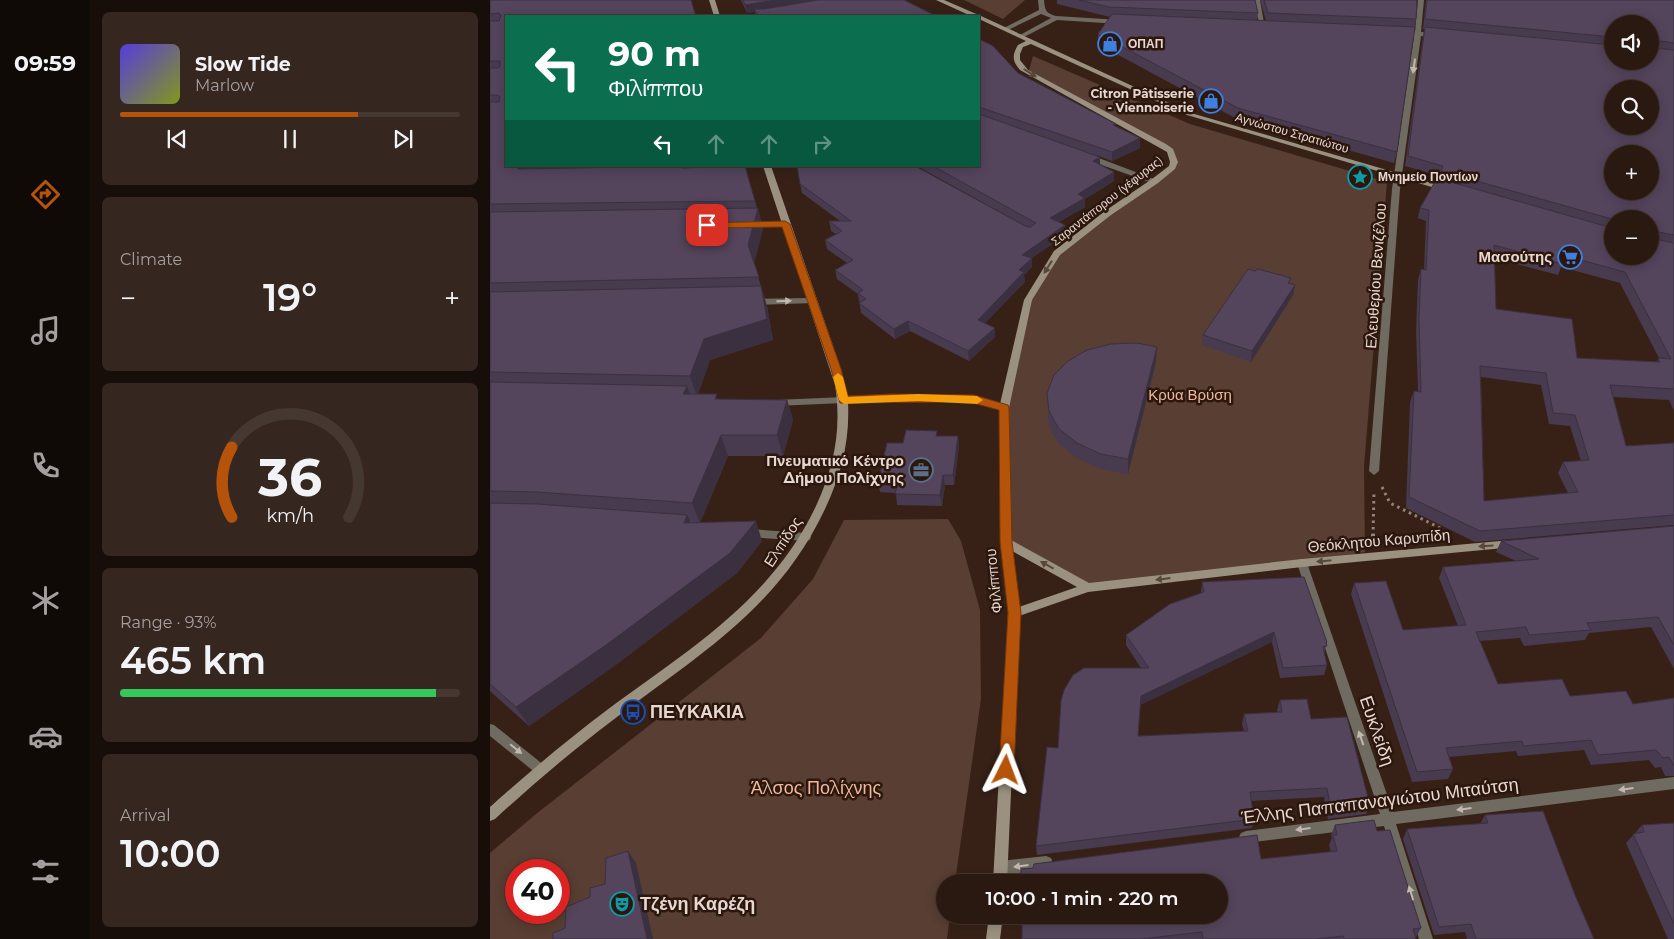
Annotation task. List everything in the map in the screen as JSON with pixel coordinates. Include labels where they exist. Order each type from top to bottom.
[{"type":"street","points":[[712,0],[717,15]]},
{"type":"street","name":"Αγνώστου Στρατιώτου","points":[[939,0],[973,15]]},
{"type":"street","points":[[1041,0],[1042,11],[1046,15],[1056,18],[1131,23]]},
{"type":"street","points":[[1257,0],[1263,28]]},
{"type":"street","name":"Ελευθερίου Βενιζέλου","points":[[1374,471],[1398,174],[1421,0]]},
{"type":"street","points":[[1006,29],[1042,11]]},
{"type":"street","name":"Αγνώστου Στρατιώτου","points":[[980,18],[1189,114],[1454,190]]},
{"type":"street","points":[[1022,36],[1056,18]]},
{"type":"street","points":[[1254,28],[1273,28]]},
{"type":"street","points":[[1399,33],[1444,36]]},
{"type":"street","name":"Σαραντάπορου (γέφυρας)","points":[[1004,408],[1028,300],[1057,253],[1172,167],[1173,156],[1170,151],[1026,71],[1015,59],[1016,53],[1020,46],[1032,41]]},
{"type":"street","points":[[1081,155],[1155,181]]},
{"type":"street","name":"Ελπίδος","points":[[490,815],[541,770],[747,610],[780,576],[806,537],[825,500],[835,472],[844,432],[844,400],[836,369],[811,301],[767,167]]},
{"type":"street","points":[[736,225],[785,224]]},
{"type":"street","points":[[743,302],[811,301]]},
{"type":"street","points":[[768,403],[892,398],[954,398],[974,399],[1004,408]]},
{"type":"street","name":"Φιλίππου","points":[[1001,874],[1014,613],[1006,542],[1004,408]]},
{"type":"street","points":[[737,532],[806,537]]},
{"type":"street","points":[[1006,542],[1088,588]]},
{"type":"street","name":"Θεόκλητου Καρυπίδη","points":[[1014,613],[1088,588],[1302,563],[1526,542]]},
{"type":"street","name":"Ευκλείδη","points":[[1302,563],[1388,818],[1426,939]]},
{"type":"street","points":[[490,729],[541,770]]},
{"type":"street","name":"Έλλης Παπαπαναγιώτου Μιταύτση","points":[[1229,839],[1674,783]]},
{"type":"street","points":[[1001,868],[1061,861]]},
{"type":"street","points":[[993,939],[995,924]]},
{"type":"path","points":[[1374,471],[1390,503],[1477,546]]},
{"type":"path","points":[[1373,556],[1374,471]]},
{"type":"green space","points":[[964,0],[1025,0],[1003,19]]},
{"type":"green space","name":"Κρύα Βρύση","points":[[1033,56],[1190,124],[1387,182],[1364,467],[1365,552],[1302,563],[1088,588],[1006,542],[1004,408],[1028,300],[1057,253],[1155,181],[1174,162],[1163,146],[1028,74]]},
{"type":"green space","name":"Άλσος Πολίχνης","points":[[948,519],[961,541],[980,610],[981,699],[956,874],[936,874],[936,924],[949,924],[947,939],[490,939],[490,853],[536,814],[761,638],[813,579],[844,520]]},
{"type":"building","points":[[490,0],[691,0],[696,15],[505,15],[505,167],[518,167],[518,169],[745,167],[755,201],[490,204],[490,102],[499,102],[500,97],[498,95],[490,95],[490,68],[498,68],[500,61],[490,61],[490,21],[499,21],[501,15],[499,13],[490,14]]},
{"type":"building","points":[[743,0],[776,0],[745,5]]},
{"type":"building","points":[[818,0],[904,0],[934,15],[758,15],[754,9]]},
{"type":"building","points":[[1079,0],[1255,0],[1258,13],[1109,7]]},
{"type":"building","points":[[1264,0],[1417,0],[1416,19],[1268,13]]},
{"type":"building","points":[[1427,0],[1674,0],[1674,43],[1659,41],[1659,15],[1604,15],[1604,36],[1425,19]]},
{"type":"building","points":[[1112,14],[1415,27],[1397,152],[1238,108],[1098,34]]},
{"type":"building","points":[[1425,27],[1604,44],[1604,70],[1659,70],[1659,48],[1674,50],[1674,235],[1659,232],[1659,210],[1604,210],[1604,217],[1441,171],[1443,166],[1408,156]]},
{"type":"building","points":[[980,40],[993,46],[1018,73],[1140,138],[1112,152],[980,107]]},
{"type":"building","points":[[980,114],[1100,157],[1093,161],[1114,172],[1078,194],[1085,198],[1050,218],[1065,225],[1022,255],[1032,258],[1019,270],[1024,272],[978,320],[995,328],[968,351],[908,321],[894,329],[859,303],[866,299],[858,293],[863,290],[835,270],[853,260],[825,240],[842,231],[829,221],[851,221],[800,184],[797,167],[917,167],[1027,227],[1031,227],[1036,223],[935,167],[980,167]]},
{"type":"building","points":[[1437,178],[1604,226],[1604,265],[1659,265],[1659,240],[1674,243],[1674,389],[1610,385],[1626,446],[1674,443],[1674,515],[1480,531],[1409,497],[1414,391],[1421,392],[1419,320],[1421,269],[1426,270],[1429,210],[1420,208]],"holes":[[[1494,245],[1562,264],[1566,256],[1625,272],[1671,359],[1658,358],[1660,362],[1577,358],[1572,319],[1496,309]],[[1480,366],[1546,373],[1553,413],[1575,415],[1589,460],[1563,462],[1578,492],[1484,501]]]},
{"type":"building","points":[[758,208],[748,245],[759,277],[490,283],[490,212]]},
{"type":"building","points":[[1248,269],[1255,271],[1258,269],[1291,278],[1288,283],[1295,285],[1252,351],[1203,335]]},
{"type":"building","points":[[761,286],[767,319],[704,339],[690,376],[490,372],[490,292]]},
{"type":"building","points":[[1137,343],[1157,347],[1128,459],[1101,454],[1077,443],[1059,429],[1049,411],[1047,393],[1054,375],[1068,361],[1087,350],[1111,344]]},
{"type":"building","points":[[490,382],[687,386],[683,394],[717,394],[715,399],[787,400],[777,435],[721,435],[692,503],[537,492],[490,491]]},
{"type":"building","name":"Πνευματικό Κέντρο Δήμου Πολίχνης","points":[[906,430],[937,431],[936,436],[958,436],[953,475],[943,475],[940,495],[895,494],[898,482],[878,482],[887,443],[903,443]]},
{"type":"building","points":[[490,503],[537,504],[687,515],[684,523],[756,521],[730,553],[606,645],[516,707],[490,684]]},
{"type":"building","points":[[1674,526],[1674,645],[1658,617],[1587,623],[1591,630],[1529,635],[1526,627],[1476,632],[1498,684],[1562,679],[1570,696],[1626,691],[1633,704],[1674,698],[1674,766],[1669,757],[1663,758],[1656,750],[1598,755],[1591,740],[1523,746],[1522,741],[1446,748],[1453,769],[1417,772],[1354,583],[1386,581],[1403,630],[1466,625],[1443,567],[1539,559],[1501,541]]},
{"type":"building","points":[[1304,577],[1327,642],[1327,646],[1323,647],[1327,665],[1283,668],[1274,632],[1141,696],[1138,736],[1248,731],[1244,714],[1282,712],[1280,700],[1307,699],[1311,719],[1347,717],[1370,805],[1331,810],[1327,788],[1250,792],[1254,819],[1036,846],[1047,747],[1058,748],[1061,701],[1064,690],[1073,675],[1084,668],[1149,668],[1126,635],[1170,604],[1204,592],[1202,582]]},
{"type":"building","points":[[1543,811],[1594,939],[1476,939],[1471,924],[1439,927],[1407,829],[1488,823],[1485,815]]},
{"type":"building","points":[[1374,820],[1377,831],[1390,830],[1421,928],[1413,929],[1416,939],[1344,939],[1343,936],[1316,939],[1203,939],[1202,932],[1140,939],[1022,939],[1022,924],[1228,924],[1228,874],[1021,874],[1021,869],[1033,868],[1034,864],[1257,835],[1261,859],[1337,851],[1333,835],[1337,835],[1335,825]]},
{"type":"building","points":[[1674,823],[1674,924],[1633,834],[1644,832],[1642,825]]},
{"type":"building","name":"Τζένη Καρέζη","points":[[628,851],[647,939],[553,939],[553,933],[565,928],[565,924],[570,924],[570,905],[590,897],[590,888],[605,884],[606,858]]},
{"type":"slow traffic","points":[[838,377],[844,400],[954,398],[977,400]]},
{"type":"place","name":"ΟΠΑΠ","points":[[1110,44]]},
{"type":"place","name":"Citron Pâtisserie - Viennoiserie","points":[[1211,101]]},
{"type":"place","name":"Μνημείο Ποντίων","points":[[1360,177]]},
{"type":"place","name":"Μασούτης","points":[[1570,257]]},
{"type":"place","name":"Πνευματικό Κέντρο Δήμου Πολίχνης","points":[[921,470]]},
{"type":"place","name":"ΠΕΥΚΑΚΙΑ","points":[[633,712]]},
{"type":"place","name":"Τζένη Καρέζη","points":[[622,904]]},
{"type":"route","points":[[707,225],[785,224],[836,369],[844,400],[892,398],[974,399],[1004,408],[1006,542],[1014,613],[1006,770]]}]
